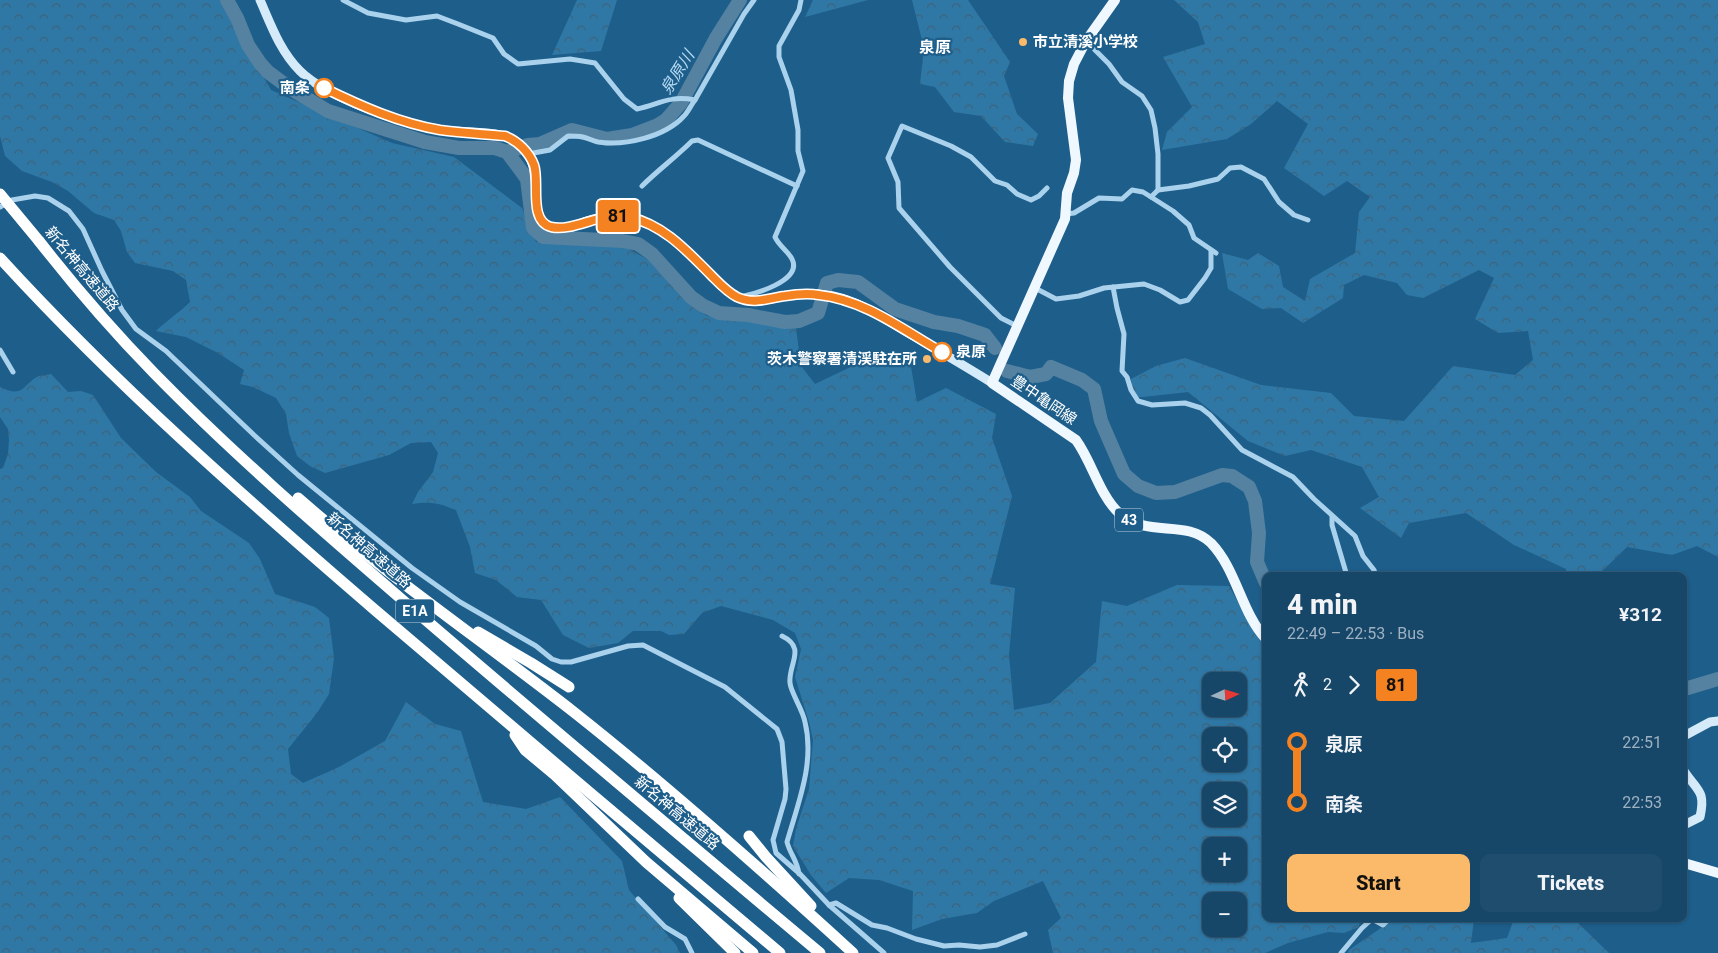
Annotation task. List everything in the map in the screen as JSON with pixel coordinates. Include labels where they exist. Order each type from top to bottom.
[{"type":"highway","name":"新名神高速道路","points":[[0,194],[78,290],[154,374],[237,453],[334,541],[820,953]]},
{"type":"highway","name":"E1A","points":[[3,261],[108,370],[243,496],[507,724],[780,953]]},
{"type":"highway","points":[[154,374],[321,519],[575,713],[640,766],[853,953]]},
{"type":"highway","points":[[430,603],[569,687]]},
{"type":"highway","points":[[507,724],[525,750],[555,775],[646,862],[753,953]]},
{"type":"highway","points":[[749,836],[853,953]]},
{"type":"highway","points":[[646,862],[694,915],[735,953]]},
{"type":"main road","points":[[260,0],[275,36],[287,56],[300,71],[324,88],[388,116],[417,125],[441,130],[505,136],[519,143],[534,165],[538,213],[541,219],[550,227],[564,227],[613,215],[628,216],[640,220],[660,228],[677,241],[724,288],[737,297],[748,301],[760,301],[798,294],[817,294],[853,302],[878,314],[992,383]]},
{"type":"main road","name":"豊中亀岡線","points":[[1115,0],[1086,40],[1069,81],[1068,98],[1076,160],[1067,193],[1064,219],[992,383],[1076,440],[1085,453],[1108,501],[1118,513],[1130,521],[1145,527],[1188,530],[1211,543],[1227,566],[1252,619],[1262,633]]},
{"type":"main road","points":[[1687,734],[1710,722],[1718,721]]},
{"type":"main road","points":[[1687,775],[1700,790],[1703,804],[1700,817],[1687,824]]},
{"type":"main road","points":[[1687,864],[1718,873]]},
{"type":"street","points":[[343,0],[368,13],[406,20],[437,16],[493,38],[504,54],[518,64],[570,59],[595,63],[624,99],[637,108],[670,98],[695,100]]},
{"type":"street","points":[[527,153],[550,150],[568,136],[583,137],[598,142],[629,142],[664,130],[684,117],[754,0]]},
{"type":"street","points":[[737,297],[754,294],[777,284],[788,277],[793,268],[792,260],[778,245],[775,237],[803,171],[798,151],[796,113],[791,90],[779,57],[779,46],[799,10],[801,0]]},
{"type":"street","points":[[1086,40],[1109,64],[1122,82],[1142,96],[1151,110],[1158,154],[1158,190]]},
{"type":"street","points":[[1017,326],[1000,318],[950,266],[899,208],[898,182],[888,158],[902,126],[951,146],[971,157],[995,181],[1006,185],[1017,194],[1031,200],[1039,196],[1047,188]]},
{"type":"street","points":[[642,186],[662,167],[676,158],[692,141],[698,140],[797,186]]},
{"type":"street","points":[[1151,197],[1158,190],[1189,186],[1218,179],[1230,168],[1241,167],[1264,179],[1279,202],[1294,215],[1308,220]]},
{"type":"street","points":[[1034,288],[1056,298],[1079,296],[1104,288],[1144,284],[1160,290],[1180,302],[1188,300],[1206,278],[1211,268],[1213,252],[1194,238],[1189,225],[1173,211],[1144,192],[1132,190],[1122,199],[1100,198],[1074,213],[1065,214]]},
{"type":"street","points":[[0,207],[12,200],[35,196],[48,198],[69,211],[83,229],[122,310],[136,329],[166,352],[298,475],[412,568],[460,602],[561,662],[571,662],[628,646],[643,645],[725,687],[777,729],[782,742],[786,789],[785,799],[773,840],[776,853],[800,874],[829,905],[884,953]]},
{"type":"street","points":[[1113,287],[1124,334],[1122,371],[1127,377],[1131,390],[1138,401],[1152,405],[1185,403],[1201,408],[1210,415],[1242,450],[1293,477],[1355,536],[1363,556],[1375,572]]},
{"type":"street","points":[[0,350],[13,372]]},
{"type":"street","points":[[1332,516],[1332,525],[1346,572]]},
{"type":"street","points":[[782,636],[790,640],[794,645],[795,653],[790,683],[805,720],[807,735],[804,788],[787,842],[797,862],[800,874]]},
{"type":"street","points":[[638,899],[666,927],[685,939],[692,953]]},
{"type":"street","points":[[829,905],[836,903],[872,925],[944,946],[959,944],[980,947],[998,945],[1025,934]]},
{"type":"street","points":[[1341,953],[1369,922]]},
{"type":"green space","points":[[0,0],[220,0],[271,90],[392,143],[454,157],[522,208],[536,242],[626,247],[648,260],[685,300],[707,316],[796,328],[801,366],[815,384],[880,353],[911,367],[917,402],[946,388],[996,414],[992,438],[1012,496],[990,584],[1015,588],[1009,655],[1014,710],[1050,703],[1096,662],[1102,601],[1127,606],[1177,585],[1229,586],[1262,642],[1262,922],[1360,922],[1359,927],[1344,933],[1328,932],[1288,943],[1265,953],[1053,953],[1048,930],[1061,918],[1043,881],[994,901],[977,913],[942,919],[912,930],[913,891],[879,880],[849,878],[826,893],[811,875],[793,846],[796,829],[809,789],[813,740],[795,677],[801,649],[795,633],[773,620],[721,606],[702,613],[684,634],[669,635],[661,631],[633,631],[618,643],[589,648],[563,635],[541,600],[517,597],[496,580],[475,573],[470,547],[456,510],[434,503],[412,504],[418,492],[433,472],[438,453],[431,442],[411,443],[389,455],[325,473],[310,466],[297,456],[289,433],[286,414],[276,398],[253,387],[240,384],[244,370],[218,353],[186,337],[156,331],[190,302],[186,280],[173,271],[135,263],[127,252],[121,231],[114,220],[94,213],[68,191],[52,182],[22,171],[5,156],[0,136]]},
{"type":"green space","points":[[577,0],[617,0],[601,51],[552,55]]},
{"type":"green space","points":[[813,0],[868,0],[805,17]]},
{"type":"green space","points":[[912,0],[968,0],[1010,62],[1004,76],[1017,114],[1038,134],[1033,146],[1005,142],[981,116],[954,112],[935,87],[920,84],[924,48]]},
{"type":"green space","points":[[1174,0],[1718,0],[1718,557],[1697,546],[1672,555],[1627,547],[1601,572],[1566,572],[1566,569],[1514,545],[1466,513],[1409,523],[1401,538],[1360,508],[1379,497],[1362,467],[1311,450],[1285,456],[1248,441],[1188,392],[1134,398],[1131,379],[1156,366],[1185,358],[1261,385],[1331,393],[1354,416],[1404,421],[1453,366],[1515,375],[1533,360],[1528,331],[1498,333],[1475,319],[1494,278],[1479,270],[1423,298],[1407,295],[1397,283],[1364,275],[1344,285],[1343,298],[1303,323],[1281,308],[1262,309],[1228,289],[1222,253],[1248,260],[1258,253],[1279,266],[1283,287],[1305,301],[1310,279],[1355,253],[1359,212],[1370,197],[1347,181],[1324,196],[1284,168],[1308,124],[1277,101],[1251,124],[1227,139],[1162,150],[1167,132],[1192,107],[1163,57],[1205,44],[1198,22]]},
{"type":"green space","points":[[51,374],[68,392],[81,391],[93,395],[121,438],[156,472],[190,497],[201,511],[249,543],[260,559],[275,594],[315,607],[329,618],[334,658],[329,694],[317,713],[288,749],[291,774],[303,783],[339,767],[385,741],[406,702],[435,724],[461,731],[483,802],[526,809],[560,797],[622,861],[629,890],[676,945],[680,953],[0,953],[0,469],[3,468],[8,454],[9,440],[8,429],[0,417],[0,387],[19,391],[33,379]]},
{"type":"green space","points":[[1390,922],[1474,922],[1471,943],[1507,938],[1513,922],[1577,922],[1609,953],[1348,953],[1349,950]]},
{"type":"waterway","points":[[227,0],[248,45],[268,72],[291,89],[328,111],[425,142],[459,148],[495,148],[507,152],[527,179],[533,228],[543,237],[623,241],[638,244],[652,254],[691,297],[719,313],[748,315],[785,322],[799,321],[818,313],[827,283],[838,280],[858,282],[895,309],[934,322],[958,326],[985,335],[995,348]]},
{"type":"waterway","name":"泉原川","points":[[510,151],[528,145],[540,144],[572,130],[607,139],[632,135],[666,120],[681,103],[716,38],[740,0]]},
{"type":"waterway","points":[[1007,371],[1030,377],[1046,374],[1051,367],[1082,380],[1094,389],[1101,421],[1124,474],[1138,486],[1156,493],[1175,492],[1222,475],[1232,476],[1249,487],[1255,501],[1259,533],[1257,562],[1262,574]]},
{"type":"waterway","points":[[1687,688],[1718,679]]},
{"type":"bus line","name":"81","points":[[324,88],[350,101],[417,125],[441,130],[505,136],[519,143],[534,165],[538,213],[541,219],[550,227],[564,227],[594,218],[613,215],[628,216],[660,228],[677,241],[724,288],[737,297],[748,301],[760,301],[798,294],[832,296],[853,302],[878,314],[942,352]]},
{"type":"place","name":"市立清溪小学校","points":[[1023,42]]},
{"type":"place","name":"南条","points":[[324,88]]},
{"type":"place","name":"泉原","points":[[942,352]]},
{"type":"place","name":"茨木警察署清渓駐在所","points":[[927,359]]},
{"type":"district","name":"泉原","points":[[935,47]]}]
